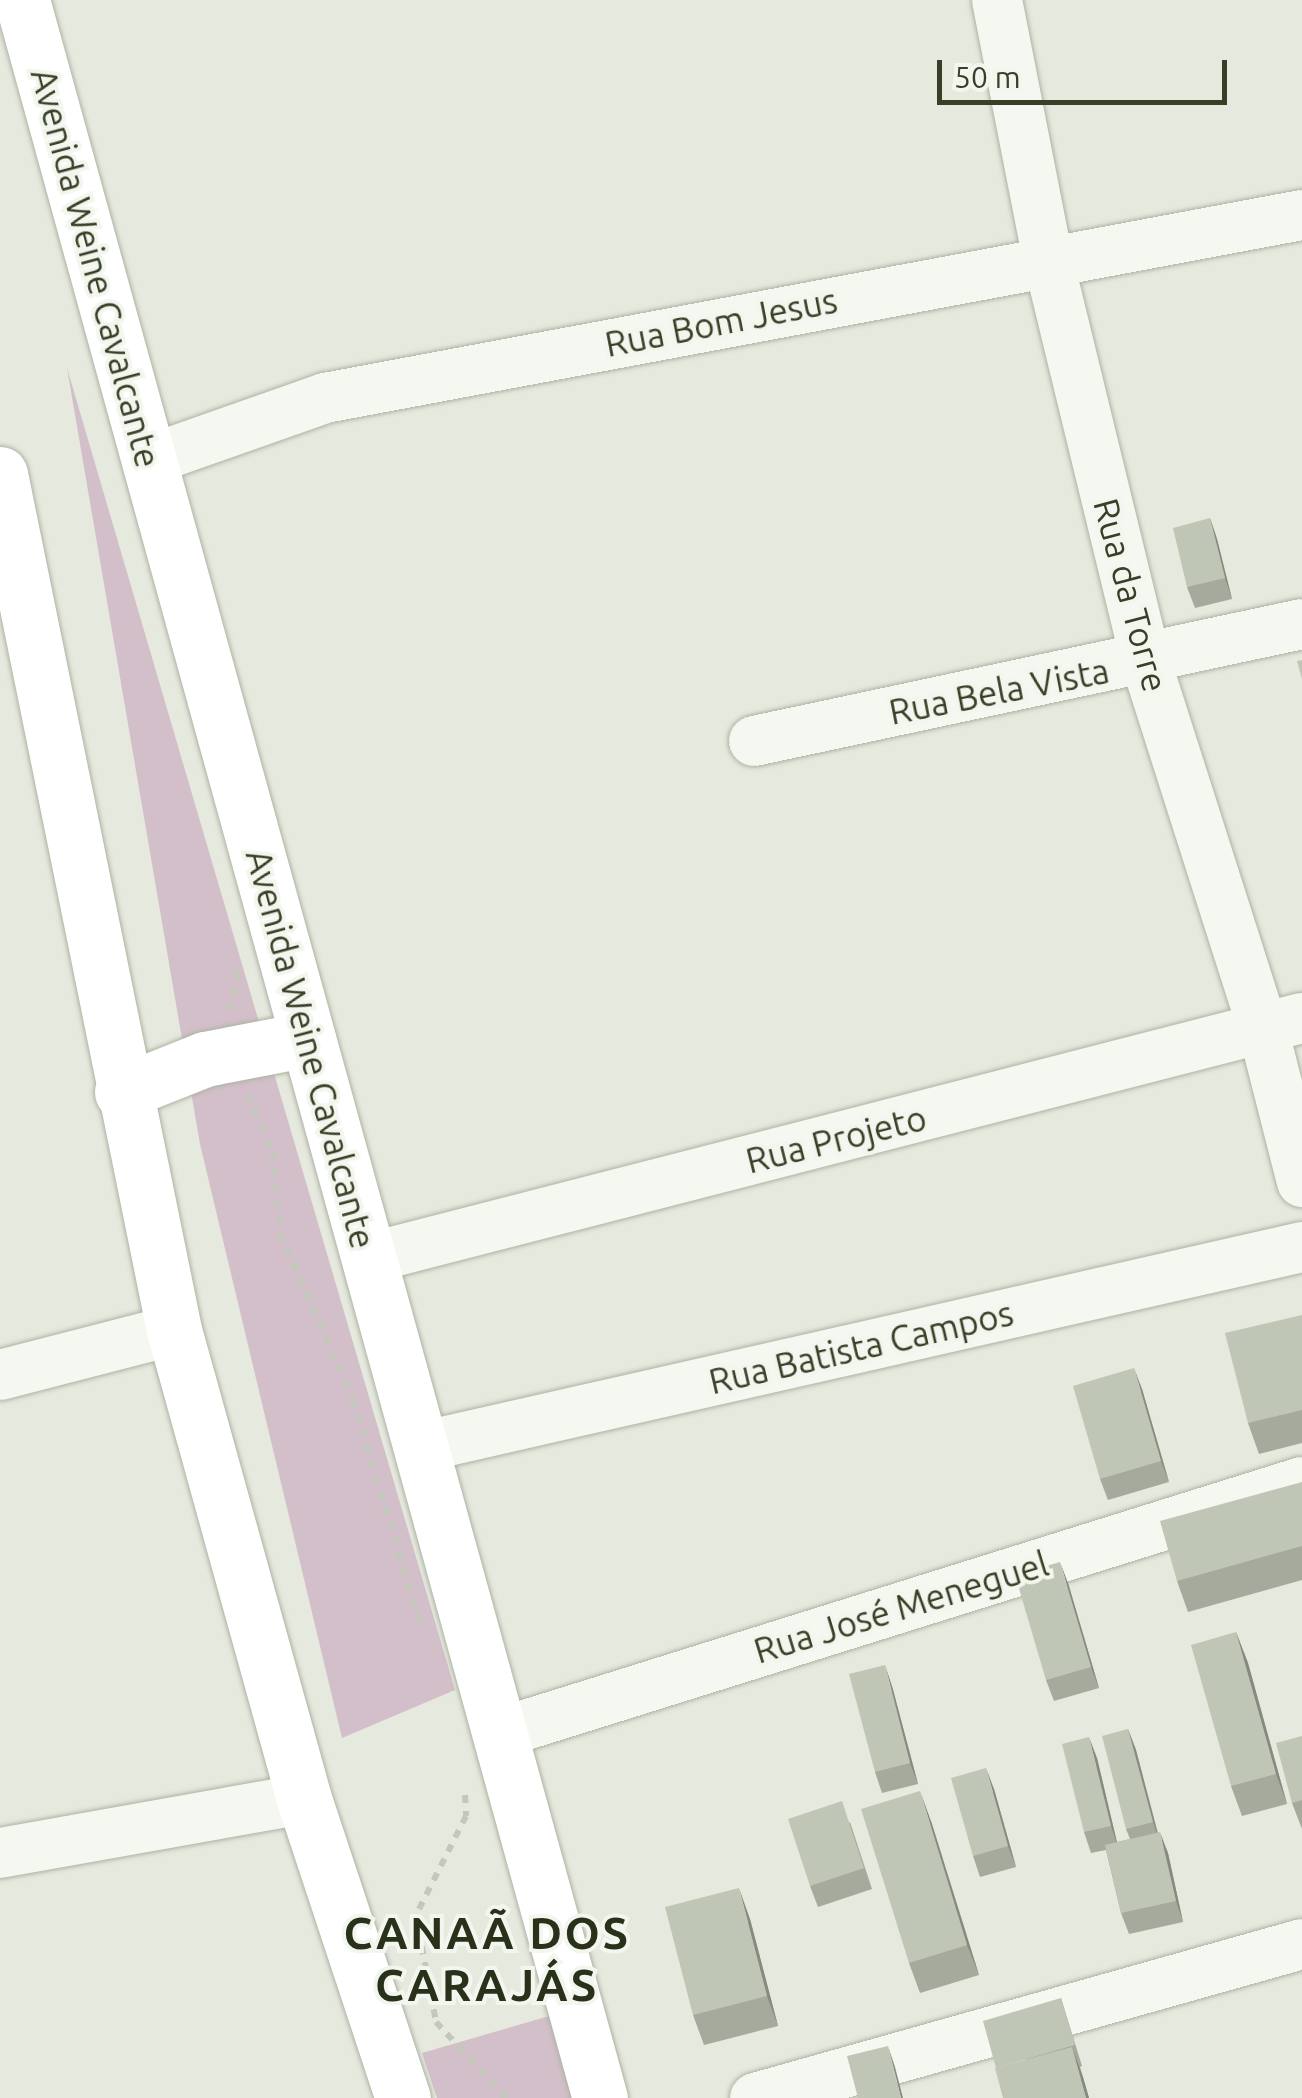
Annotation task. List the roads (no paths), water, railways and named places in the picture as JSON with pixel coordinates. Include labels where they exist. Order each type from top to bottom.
[{"type":"main road","name":"Avenida Weine Cavalcante","points":[[34,2],[148,460],[600,2098]]},
{"type":"main road","points":[[0,474],[122,1092],[174,1330],[304,1799],[403,2098]]},
{"type":"main road","points":[[122,1092],[206,1060],[308,1039]]},
{"type":"street","name":"Rua da Torre","points":[[997,0],[1048,260],[1146,662],[1283,1023],[1302,1182]]},
{"type":"street","name":"Rua Bom Jesus","points":[[148,460],[325,398],[1302,215]]},
{"type":"street","name":"Rua Bela Vista","points":[[754,741],[1146,662],[1302,624]]},
{"type":"street","name":"Rua Projeto","points":[[369,1258],[1283,1023]]},
{"type":"street","name":"Rua Batista Campos","points":[[421,1448],[1302,1246]]},
{"type":"street","points":[[0,1375],[174,1330]]},
{"type":"street","name":"Rua José Meneguel","points":[[500,1733],[1302,1482]]},
{"type":"street","points":[[0,1853],[304,1799]]},
{"type":"street","points":[[755,2098],[1302,1944]]},
{"type":"district","name":"CANAÃ DOS CARAJÁS","points":[[487,1959]]}]
